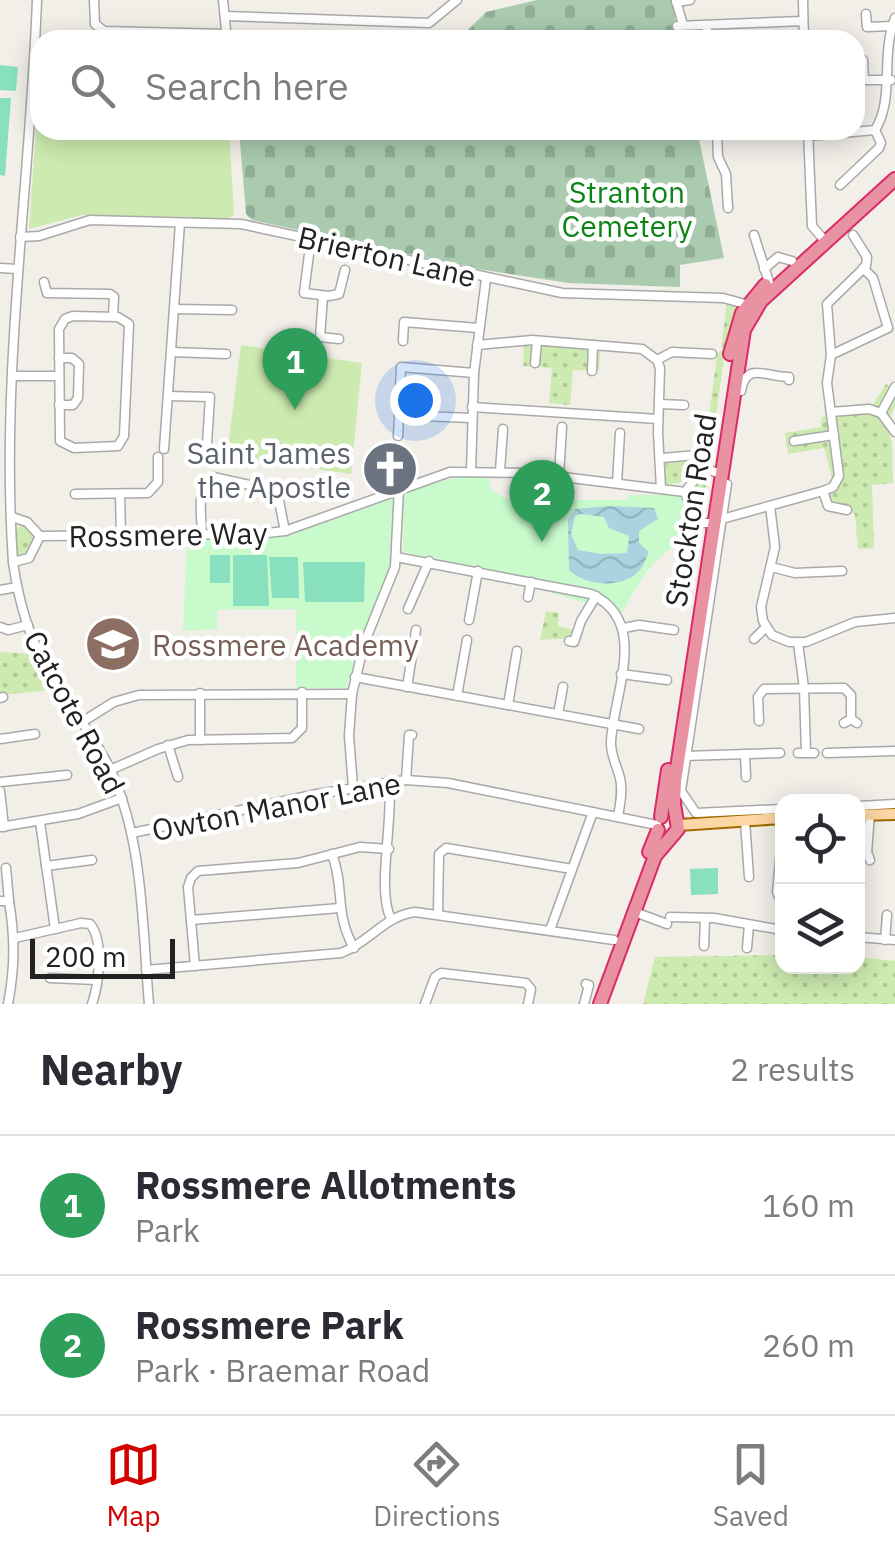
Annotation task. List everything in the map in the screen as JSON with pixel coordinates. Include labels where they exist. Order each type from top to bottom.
[{"type":"highway","points":[[823,239],[895,168]]},
{"type":"highway","name":"Stockton Road","points":[[592,1004],[659,824],[713,522],[717,471],[751,307],[895,179]]},
{"type":"highway","name":"Stockton Road","points":[[731,403],[733,338],[766,279],[823,239]]},
{"type":"highway","name":"Stockton Road","points":[[676,826],[674,796],[714,542],[713,522]]},
{"type":"highway","points":[[668,814],[676,826],[667,836],[659,824],[668,814]]},
{"type":"highway","points":[[600,1004],[651,864],[676,826]]},
{"type":"main road","points":[[865,814],[895,814]]},
{"type":"main road","points":[[676,826],[775,819]]},
{"type":"street","name":"Catcote Road","points":[[36,30],[37,0]]},
{"type":"street","points":[[94,0],[95,24],[103,30]]},
{"type":"street","points":[[223,0],[226,30]]},
{"type":"street","points":[[224,16],[428,22],[457,0]]},
{"type":"street","points":[[690,0],[676,1],[680,25],[803,21]]},
{"type":"street","points":[[803,0],[803,30]]},
{"type":"street","points":[[866,14],[867,27],[893,22],[891,108],[875,130]]},
{"type":"street","points":[[707,24],[707,30]]},
{"type":"street","points":[[865,80],[891,80]]},
{"type":"street","name":"Catcote Road","points":[[30,122],[17,269],[12,410],[13,562],[28,626],[44,663],[110,770],[122,798],[139,875],[149,1004]]},
{"type":"street","points":[[865,130],[875,130]]},
{"type":"street","points":[[839,187],[880,145],[875,130]]},
{"type":"street","points":[[717,140],[718,157],[726,174],[722,195],[728,208]]},
{"type":"street","points":[[808,140],[812,226],[823,239]]},
{"type":"street","name":"Brierton Lane","points":[[20,237],[39,236],[90,220],[241,224],[570,294],[723,298],[751,307]]},
{"type":"street","points":[[75,494],[148,493],[158,482],[166,447],[180,222]]},
{"type":"street","points":[[754,235],[766,279]]},
{"type":"street","points":[[717,471],[699,471],[685,492],[692,518],[699,525],[823,491],[835,484],[840,472],[827,384],[831,355],[827,304],[863,268],[867,257],[856,246],[853,235]]},
{"type":"street","points":[[311,239],[304,293],[339,294],[345,270]]},
{"type":"street","points":[[0,268],[17,269]]},
{"type":"street","points":[[831,355],[888,328],[872,278],[863,268]]},
{"type":"street","points":[[471,472],[476,345],[486,279]]},
{"type":"street","points":[[44,282],[47,293],[110,294],[114,297],[113,316]]},
{"type":"street","points":[[323,296],[320,337],[339,339]]},
{"type":"street","points":[[176,310],[228,310],[225,300]]},
{"type":"street","points":[[113,316],[126,320],[131,330],[122,441],[110,448],[64,444],[58,434],[60,358],[59,329],[65,318],[113,316]]},
{"type":"street","points":[[403,341],[404,322],[478,328]]},
{"type":"street","points":[[476,345],[537,341],[642,350],[657,360],[662,489]]},
{"type":"street","points":[[534,362],[537,341]]},
{"type":"street","points":[[592,370],[593,346]]},
{"type":"street","points":[[172,352],[222,354],[217,366]]},
{"type":"street","points":[[657,360],[672,352],[712,354]]},
{"type":"street","points":[[739,354],[752,372]]},
{"type":"street","points":[[59,405],[73,405],[78,398],[77,361],[60,358]]},
{"type":"street","points":[[400,387],[401,368],[474,373]]},
{"type":"street","points":[[731,403],[752,372],[790,380]]},
{"type":"street","points":[[13,376],[58,376]]},
{"type":"street","points":[[881,413],[894,386]]},
{"type":"street","points":[[168,396],[222,397]]},
{"type":"street","points":[[205,439],[210,397]]},
{"type":"street","name":"Stockton Road","points":[[713,522],[731,403]]},
{"type":"street","points":[[659,404],[684,405]]},
{"type":"street","points":[[472,406],[658,420]]},
{"type":"street","points":[[831,412],[869,409],[881,413],[895,432]]},
{"type":"street","points":[[0,411],[12,410]]},
{"type":"street","points":[[398,436],[399,415],[472,418]]},
{"type":"street","points":[[559,475],[562,427]]},
{"type":"street","points":[[500,472],[504,429]]},
{"type":"street","points":[[617,483],[620,434]]},
{"type":"street","points":[[794,442],[834,435]]},
{"type":"street","points":[[662,458],[696,455]]},
{"type":"street","name":"Rossmere Way","points":[[13,562],[28,558],[40,536],[285,531],[450,472],[559,475],[685,492]]},
{"type":"street","points":[[202,535],[202,486],[216,477],[273,490],[278,496],[285,531]]},
{"type":"street","points":[[354,787],[349,736],[352,694],[396,557],[399,488]]},
{"type":"street","points":[[823,491],[828,506],[847,510]]},
{"type":"street","points":[[120,494],[121,536]]},
{"type":"street","points":[[770,506],[775,540],[761,607],[766,628],[780,639],[798,643],[862,620],[895,618]]},
{"type":"street","points":[[12,517],[27,522],[40,536]]},
{"type":"street","points":[[396,557],[596,596],[612,606],[624,628],[611,746],[622,787],[618,817]]},
{"type":"street","points":[[408,609],[429,561]]},
{"type":"street","points":[[772,567],[795,572],[842,572]]},
{"type":"street","points":[[469,620],[478,572]]},
{"type":"street","points":[[528,598],[531,582]]},
{"type":"street","points":[[0,590],[17,587]]},
{"type":"street","points":[[574,642],[596,596]]},
{"type":"street","points":[[0,627],[8,630],[28,626]]},
{"type":"street","points":[[624,628],[674,630]]},
{"type":"street","points":[[754,638],[766,628]]},
{"type":"street","points":[[406,687],[416,630]]},
{"type":"street","points":[[457,696],[467,640]]},
{"type":"street","points":[[798,643],[806,753]]},
{"type":"street","points":[[508,705],[517,651]]},
{"type":"street","points":[[621,674],[666,680]]},
{"type":"street","points":[[355,677],[639,729]]},
{"type":"street","points":[[558,714],[563,687]]},
{"type":"street","points":[[758,724],[758,697],[764,688],[844,688],[851,694],[851,722]]},
{"type":"street","points":[[110,770],[168,745],[200,740],[292,738],[302,728],[302,692]]},
{"type":"street","points":[[82,722],[125,698],[200,693],[352,694]]},
{"type":"street","points":[[200,693],[200,740]]},
{"type":"street","points":[[0,738],[34,734]]},
{"type":"street","points":[[406,780],[412,735]]},
{"type":"street","points":[[853,739],[854,752]]},
{"type":"street","points":[[168,745],[178,776]]},
{"type":"street","points":[[828,752],[895,751]]},
{"type":"street","points":[[683,756],[780,753]]},
{"type":"street","points":[[745,754],[746,777]]},
{"type":"street","name":"Stockton Road","points":[[683,756],[681,791],[692,810],[703,814],[775,810]]},
{"type":"street","points":[[0,782],[64,772]]},
{"type":"street","name":"Owton Manor Lane","points":[[132,833],[354,787],[406,780],[448,783],[659,824]]},
{"type":"street","points":[[390,781],[385,904],[391,919]]},
{"type":"street","points":[[0,791],[2,827]]},
{"type":"street","name":"Owton Manor Lane","points":[[2,827],[78,814],[122,798]]},
{"type":"street","points":[[865,806],[895,804]]},
{"type":"street","points":[[550,930],[593,812]]},
{"type":"street","points":[[745,821],[749,877]]},
{"type":"street","points":[[40,822],[55,928]]},
{"type":"street","points":[[195,966],[188,885],[192,875],[298,864],[360,847],[389,849]]},
{"type":"street","points":[[438,914],[439,854],[446,848],[572,870]]},
{"type":"street","points":[[332,854],[342,925],[354,948]]},
{"type":"street","points":[[46,866],[92,860]]},
{"type":"street","points":[[6,868],[4,901],[15,942],[8,1004]]},
{"type":"street","points":[[191,920],[340,908]]},
{"type":"street","points":[[146,970],[331,955],[354,948],[391,919],[415,912],[614,940]]},
{"type":"street","points":[[640,914],[668,920],[705,918],[775,929]]},
{"type":"street","points":[[865,938],[890,940],[887,915]]},
{"type":"street","points":[[702,939],[705,918]]},
{"type":"street","points":[[0,946],[55,928],[86,922],[93,926],[98,936],[92,1004]]},
{"type":"street","points":[[748,925],[748,948]]},
{"type":"street","points":[[426,1004],[435,977],[441,973],[526,983],[531,988],[528,1004]]},
{"type":"street","points":[[50,978],[96,980]]},
{"type":"street","points":[[584,1004],[586,984]]},
{"type":"green space","points":[[537,0],[673,0],[677,30],[468,30],[486,12]]},
{"type":"green space","points":[[0,65],[18,67],[16,91],[0,90]]},
{"type":"green space","points":[[0,98],[11,98],[5,176],[0,175]]},
{"type":"green space","points":[[35,140],[230,140],[234,215],[225,220],[82,215],[29,229]]},
{"type":"green space","name":"Stranton Cemetery","points":[[240,140],[699,140],[724,258],[680,265],[680,287],[568,283],[478,269],[252,220],[246,214]]},
{"type":"green space","points":[[727,303],[737,311],[726,343],[710,460],[679,483],[667,484],[667,458],[689,456],[696,461],[698,451],[706,451],[705,457],[709,453],[709,424],[713,420],[709,417],[717,355],[725,347],[721,349]]},
{"type":"green space","points":[[524,341],[601,346],[599,371],[573,370],[570,405],[549,403],[552,368],[523,366]]},
{"type":"green space","points":[[241,345],[362,363],[351,474],[227,456]]},
{"type":"green space","points":[[886,384],[895,389],[895,407],[886,424],[892,442],[893,483],[872,485],[874,548],[858,549],[855,515],[850,509],[833,506],[826,495],[835,490],[824,448],[788,454],[785,433],[821,427],[821,419],[827,414],[835,420],[839,414],[868,412]]},
{"type":"green space","points":[[708,471],[700,519],[695,514],[694,490],[698,479]]},
{"type":"green space","points":[[470,475],[490,475],[490,489],[512,501],[538,496],[627,500],[629,495],[682,495],[698,538],[661,556],[622,613],[403,551],[403,490]]},
{"type":"green space","points":[[394,497],[392,560],[346,688],[296,688],[296,609],[218,610],[217,629],[183,631],[187,540],[291,535]]},
{"type":"green space","points":[[23,524],[38,537],[27,556],[16,556],[15,530]]},
{"type":"green space","points":[[210,555],[230,555],[230,583],[210,583]]},
{"type":"green space","points":[[233,555],[267,555],[269,606],[233,606]]},
{"type":"green space","points":[[269,557],[298,557],[299,598],[272,598]]},
{"type":"green space","points":[[303,562],[365,562],[364,602],[305,602]]},
{"type":"green space","points":[[546,611],[559,613],[558,626],[575,630],[573,638],[540,640]]},
{"type":"green space","points":[[0,652],[31,654],[52,690],[0,695]]},
{"type":"green space","points":[[718,868],[718,894],[691,895],[690,869]]},
{"type":"green space","points":[[775,955],[775,974],[865,974],[865,958],[895,961],[895,1004],[643,1004],[655,957]]},
{"type":"water","points":[[654,508],[658,519],[639,531],[639,543],[649,552],[635,574],[627,580],[606,584],[585,580],[569,570],[568,520],[575,509]],"holes":[[[575,516],[604,517],[609,528],[629,536],[627,553],[578,550],[571,534]]]},
{"type":"place","name":"Rossmere Allotments","points":[[295,410]]},
{"type":"place","name":"Saint James the Apostle","points":[[390,469]]},
{"type":"place","name":"Rossmere Park","points":[[542,542]]},
{"type":"place","name":"Rossmere Academy","points":[[113,644]]}]
